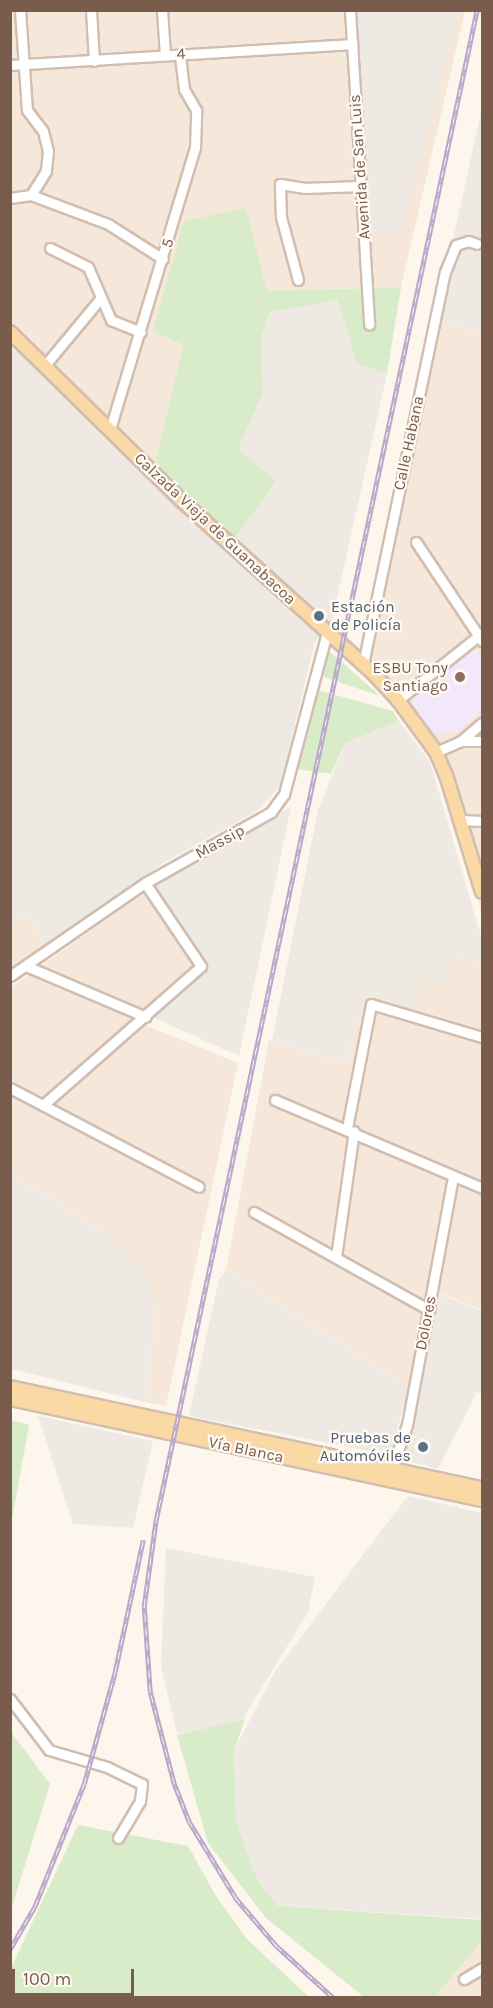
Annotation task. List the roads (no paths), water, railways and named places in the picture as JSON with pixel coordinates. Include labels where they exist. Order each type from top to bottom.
[{"type":"main road","name":"Calzada Vieja de Guanabacoa","points":[[10,332],[46,364],[181,500],[363,664],[398,700],[436,752],[461,820],[483,892]]},
{"type":"main road","name":"Vía Blanca","points":[[10,1388],[483,1488]]},
{"type":"main road","name":"Vía Blanca","points":[[10,1399],[483,1500]]},
{"type":"street","points":[[20,10],[27,110],[43,131],[48,151],[46,171],[31,195]]},
{"type":"street","points":[[91,10],[94,61]]},
{"type":"street","points":[[162,10],[165,55]]},
{"type":"street","name":"Avenida de San Luis","points":[[350,10],[369,324]]},
{"type":"street","name":"4","points":[[10,65],[352,44]]},
{"type":"street","name":"5","points":[[110,429],[189,172],[197,126],[196,110],[184,89],[180,55]]},
{"type":"street","points":[[298,280],[281,217],[280,184],[304,189],[361,186]]},
{"type":"street","points":[[10,198],[31,195],[108,224],[163,258]]},
{"type":"street","name":"Calle Habana","points":[[363,664],[445,272],[456,245],[477,244]]},
{"type":"street","points":[[50,248],[88,267],[99,300],[111,320],[141,332]]},
{"type":"street","points":[[46,364],[99,300]]},
{"type":"street","points":[[398,700],[481,637],[416,542]]},
{"type":"street","name":"Massip","points":[[10,976],[145,883],[256,822],[278,803],[284,794],[327,632]]},
{"type":"street","points":[[436,752],[461,741],[483,723]]},
{"type":"street","points":[[461,741],[483,741]]},
{"type":"street","points":[[461,820],[483,821]]},
{"type":"street","points":[[43,1105],[146,1017],[201,966],[145,883]]},
{"type":"street","points":[[26,966],[146,1017]]},
{"type":"street","points":[[336,1257],[350,1130],[371,1004],[483,1037]]},
{"type":"street","points":[[10,1088],[199,1187]]},
{"type":"street","points":[[275,1100],[483,1188]]},
{"type":"street","name":"Dolores","points":[[392,1468],[407,1425],[453,1176]]},
{"type":"street","points":[[254,1212],[429,1310]]},
{"type":"street","points":[[10,1699],[49,1750],[107,1767],[142,1784],[140,1801],[118,1838]]},
{"type":"street","points":[[464,1979],[483,1968]]},
{"type":"railway","points":[[333,1998],[276,1946],[236,1899],[189,1822],[174,1784],[150,1692],[144,1606],[156,1520],[477,10]]},
{"type":"railway","points":[[10,1949],[35,1906],[84,1784],[115,1672],[143,1540]]},
{"type":"place","name":"Estación de Policía","points":[[319,616]]},
{"type":"place","name":"ESBU Tony Santiago","points":[[460,677]]},
{"type":"place","name":"Pruebas de Automóviles","points":[[423,1447]]}]
